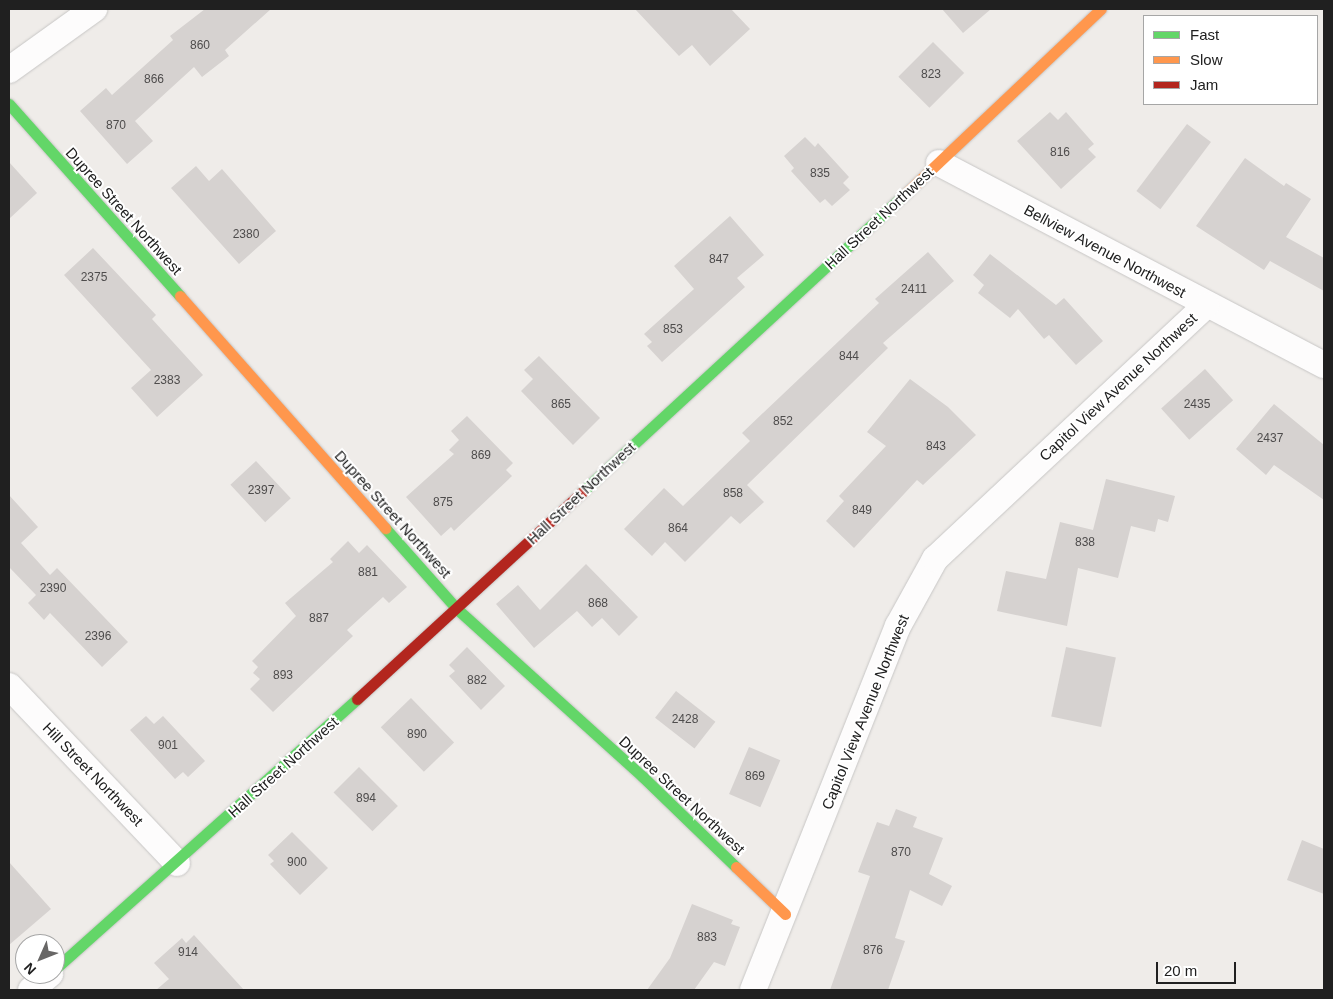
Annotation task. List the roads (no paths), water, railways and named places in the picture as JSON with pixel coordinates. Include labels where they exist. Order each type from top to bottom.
[{"type":"street","points":[[9,70],[94,9]]},
{"type":"street","name":"Hall Street Northwest","points":[[65,960],[178,863],[456,608],[939,163],[1101,9]]},
{"type":"street","name":"Dupree Street Northwest","points":[[9,104],[456,608],[642,776],[785,914]]},
{"type":"street","name":"Bellview Avenue Northwest","points":[[939,163],[1206,305],[1324,365]]},
{"type":"street","name":"Capitol View Avenue Northwest","points":[[752,990],[785,914],[898,626],[935,559],[1206,305]]},
{"type":"street","name":"Hill Street Northwest","points":[[9,686],[178,863]]}]
